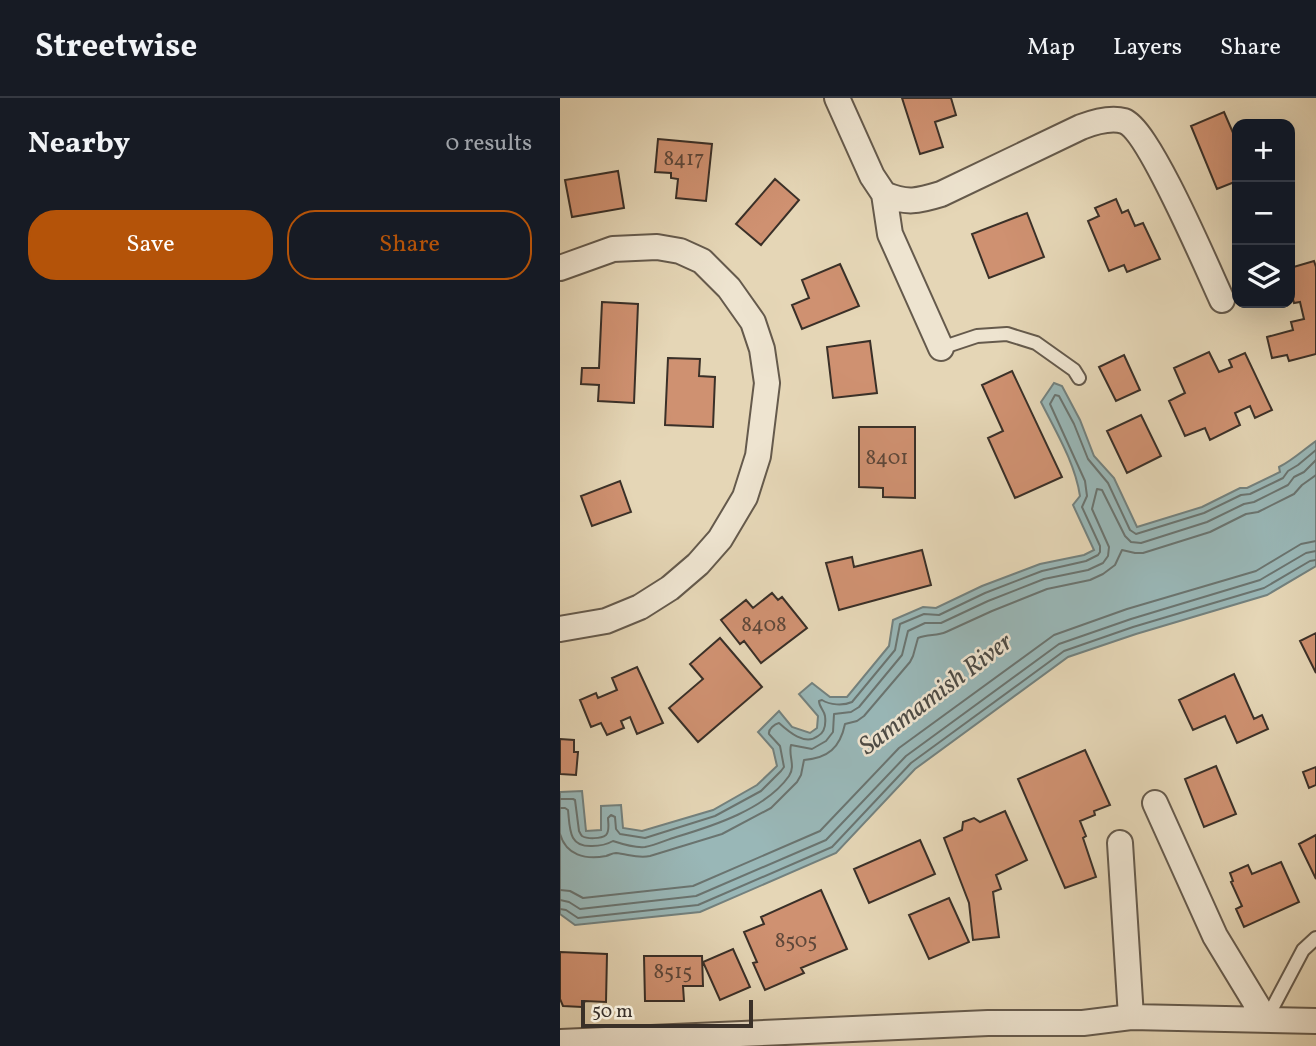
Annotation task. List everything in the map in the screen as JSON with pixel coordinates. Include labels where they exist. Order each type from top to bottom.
[{"type":"street","points":[[837,98],[872,176],[884,194],[890,234],[941,348]]},
{"type":"street","points":[[884,194],[909,202],[925,199],[941,194],[1081,127],[1096,122],[1122,121],[1139,134],[1160,169],[1222,300]]},
{"type":"street","points":[[560,268],[613,250],[657,247],[680,251],[702,261],[729,288],[753,321],[762,349],[767,383],[758,456],[745,497],[720,539],[698,564],[670,588],[640,607],[606,621],[560,629]]},
{"type":"street","points":[[1155,803],[1223,952],[1266,1020]]},
{"type":"street","points":[[1120,844],[1131,1017]]},
{"type":"street","points":[[560,1042],[988,1023],[1083,1023],[1131,1017],[1316,1021]]},
{"type":"lane","points":[[941,348],[977,336],[1007,334],[1037,343],[1073,370],[1079,378]]},
{"type":"lane","points":[[1266,1020],[1303,950],[1316,938]]},
{"type":"water","name":"Sammamish River","points":[[1054,383],[1062,386],[1080,420],[1094,456],[1114,478],[1137,527],[1202,507],[1240,488],[1247,488],[1280,472],[1279,467],[1316,441],[1316,566],[1267,595],[1068,657],[915,769],[836,853],[700,912],[575,925],[560,914],[560,792],[582,791],[586,831],[601,830],[601,806],[621,805],[623,828],[642,831],[713,810],[757,785],[777,766],[773,749],[758,732],[779,711],[792,727],[810,733],[817,728],[818,716],[799,694],[812,683],[830,697],[847,697],[889,646],[893,620],[923,607],[936,608],[982,586],[1040,564],[1084,555],[1094,550],[1073,505],[1080,496],[1074,472],[1041,402]]},
{"type":"building","points":[[902,98],[951,98],[956,115],[935,122],[943,147],[920,154]]},
{"type":"building","points":[[1224,112],[1232,130],[1232,183],[1217,189],[1191,126]]},
{"type":"building","points":[[658,139],[712,144],[706,201],[676,198],[678,179],[671,178],[671,173],[655,172]]},
{"type":"building","points":[[618,171],[624,208],[572,217],[565,180]]},
{"type":"building","points":[[775,179],[799,200],[761,245],[736,224]]},
{"type":"building","points":[[1116,199],[1122,213],[1128,210],[1135,226],[1143,223],[1160,259],[1127,272],[1124,265],[1109,271],[1088,221],[1099,216],[1095,208]]},
{"type":"building","points":[[1027,213],[1044,257],[989,278],[972,234]]},
{"type":"building","points":[[1314,261],[1316,267],[1316,354],[1289,361],[1287,355],[1272,358],[1267,337],[1293,330],[1291,322],[1304,319],[1300,302],[1295,303],[1295,267]]},
{"type":"building","points":[[840,264],[859,306],[802,329],[792,305],[809,298],[802,280]]},
{"type":"building","points":[[602,302],[638,304],[634,403],[598,401],[599,385],[581,384],[582,368],[599,368]]},
{"type":"building","points":[[870,341],[877,393],[833,398],[827,347]]},
{"type":"building","points":[[1209,352],[1219,372],[1232,367],[1229,360],[1245,353],[1272,410],[1255,418],[1250,406],[1235,413],[1240,425],[1210,440],[1205,428],[1185,436],[1169,401],[1185,393],[1174,368]]},
{"type":"building","points":[[1124,355],[1140,390],[1116,401],[1099,367]]},
{"type":"building","points":[[668,358],[700,359],[699,376],[715,377],[713,427],[665,425]]},
{"type":"building","points":[[1012,371],[1062,477],[1015,498],[988,438],[1003,431],[982,385]]},
{"type":"building","points":[[1141,415],[1161,456],[1127,473],[1107,431]]},
{"type":"building","points":[[859,427],[915,427],[915,498],[883,497],[883,488],[859,487]]},
{"type":"building","points":[[620,481],[631,512],[592,526],[581,496]]},
{"type":"building","points":[[922,550],[931,585],[839,610],[826,563],[852,557],[854,567]]},
{"type":"building","points":[[772,593],[778,600],[782,597],[807,628],[761,663],[744,641],[740,644],[721,620],[746,600],[753,608]]},
{"type":"building","points":[[1316,633],[1316,673],[1300,641]]},
{"type":"building","points":[[720,638],[762,687],[698,742],[669,708],[703,679],[690,664]]},
{"type":"building","points":[[637,667],[663,723],[637,734],[630,717],[621,721],[624,728],[607,735],[601,723],[591,727],[580,700],[596,693],[598,698],[617,690],[612,678]]},
{"type":"building","points":[[1234,674],[1254,719],[1262,715],[1268,729],[1237,743],[1225,716],[1193,730],[1179,700]]},
{"type":"building","points":[[560,739],[574,740],[574,752],[578,752],[576,775],[560,774]]},
{"type":"building","points":[[1085,750],[1110,805],[1094,811],[1095,815],[1080,821],[1096,877],[1065,888],[1018,779]]},
{"type":"building","points":[[1216,766],[1236,814],[1204,827],[1185,779]]},
{"type":"building","points":[[1316,767],[1316,785],[1309,788],[1303,772]]},
{"type":"building","points":[[1005,811],[1027,860],[996,875],[1001,889],[993,892],[999,937],[973,940],[969,903],[944,838],[962,830],[963,822],[974,818],[980,822]]},
{"type":"building","points":[[1316,835],[1316,879],[1299,844]]},
{"type":"building","points":[[920,840],[935,874],[869,903],[854,869]]},
{"type":"building","points":[[1281,862],[1299,902],[1244,927],[1236,909],[1242,906],[1231,882],[1230,873],[1248,865],[1252,874]]},
{"type":"building","points":[[821,890],[847,949],[801,968],[804,973],[765,990],[744,932],[764,924],[761,917]]},
{"type":"building","points":[[949,898],[969,942],[929,959],[909,915]]},
{"type":"building","points":[[733,949],[750,987],[720,1000],[703,962]]},
{"type":"building","points":[[560,952],[607,954],[606,1002],[585,1001],[582,1007],[563,1006],[560,999]]},
{"type":"building","points":[[644,956],[702,956],[703,986],[683,986],[684,1001],[645,1001]]}]
